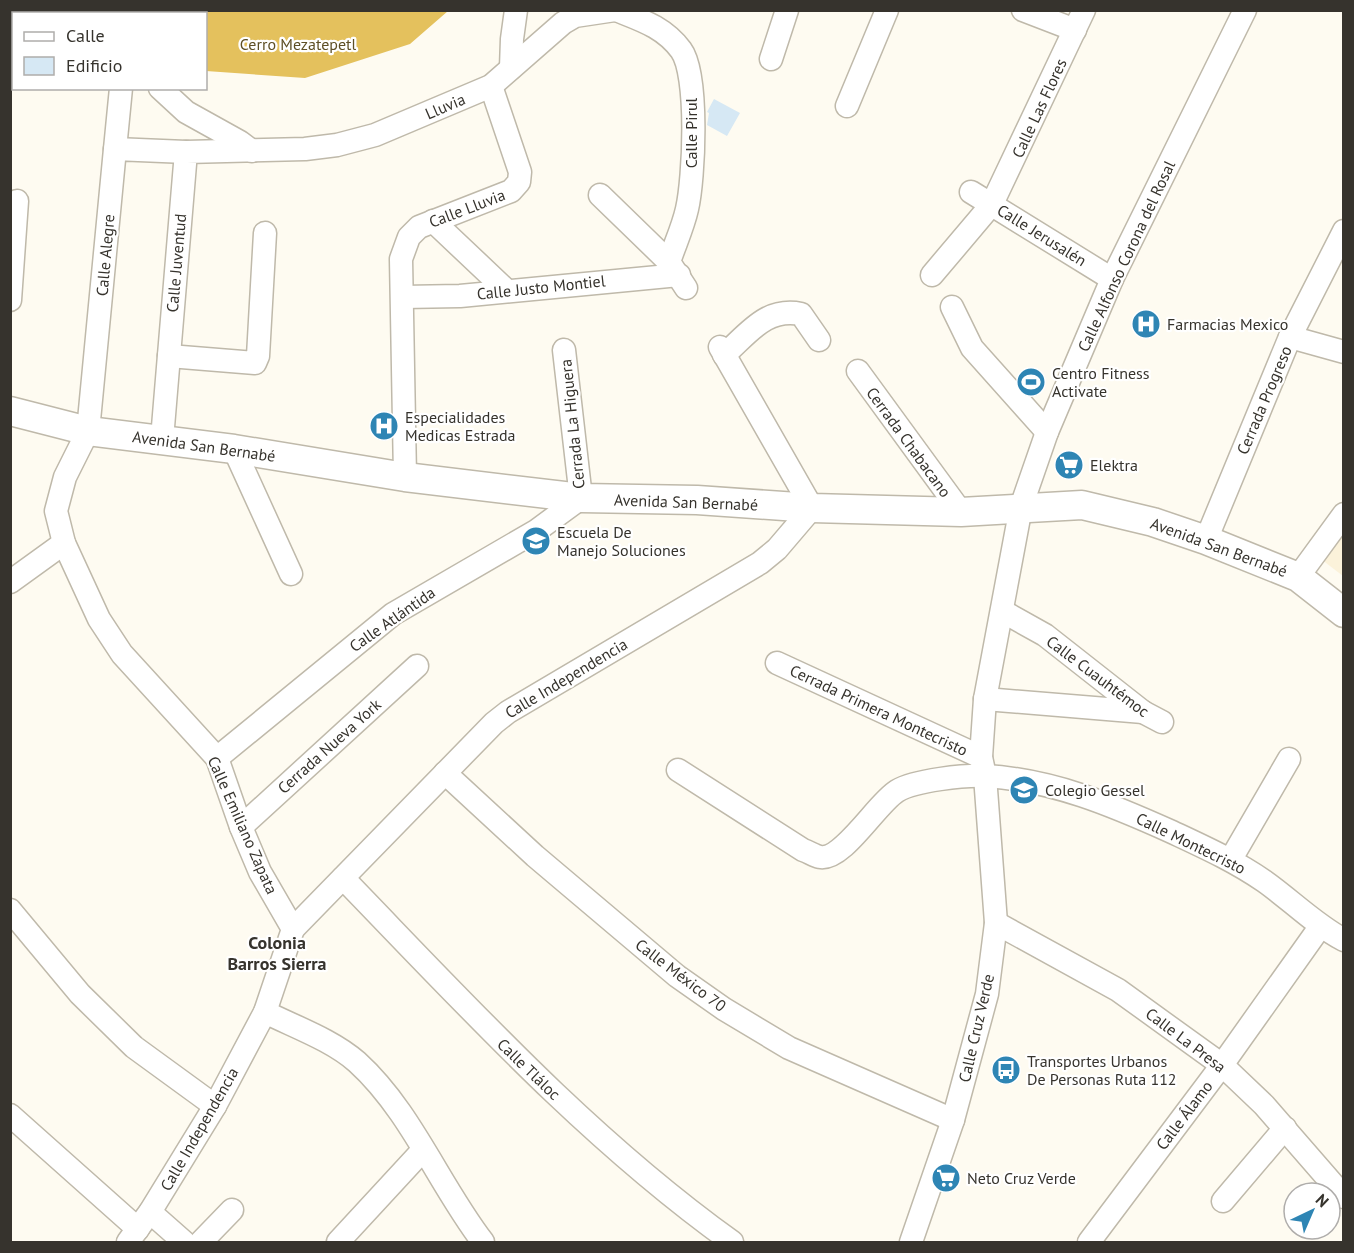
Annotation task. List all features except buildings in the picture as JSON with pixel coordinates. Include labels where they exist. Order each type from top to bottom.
[{"type":"main road","name":"Avenida San Bernabé","points":[[10,411],[88,431],[234,449],[405,477],[581,498],[697,500],[812,508],[961,512],[1082,505],[1153,522],[1206,540],[1298,577],[1344,613]]},
{"type":"street","points":[[511,68],[516,10]]},
{"type":"street","name":"Lluvia","points":[[252,152],[321,147],[375,135],[491,86],[563,23],[575,16],[615,10]]},
{"type":"street","name":"Calle Pirul","points":[[615,10],[646,21],[666,32],[684,52],[694,101],[691,186],[678,275]]},
{"type":"street","points":[[771,59],[787,10]]},
{"type":"street","points":[[847,106],[887,10]]},
{"type":"street","points":[[1023,10],[1080,20]]},
{"type":"street","name":"Calle Alfonso Corona del Rosal","points":[[1021,507],[1047,432],[1112,279],[1245,10]]},
{"type":"street","name":"Calle Las Flores","points":[[932,275],[992,204],[1080,20]]},
{"type":"street","name":"Calle Lluvia","points":[[403,297],[401,259],[409,237],[419,227],[511,191],[519,182],[520,172],[491,86]]},
{"type":"street","name":"Calle Alegre","points":[[88,431],[121,90]]},
{"type":"street","points":[[162,90],[186,112],[240,142],[252,152]]},
{"type":"street","points":[[115,149],[252,152]]},
{"type":"street","name":"Calle Juventud","points":[[162,439],[186,152]]},
{"type":"street","name":"Calle Jerusalén","points":[[971,192],[1112,279]]},
{"type":"street","points":[[600,195],[678,275]]},
{"type":"street","points":[[10,300],[17,201]]},
{"type":"street","points":[[433,221],[507,291]]},
{"type":"street","name":"Cerrada Progreso","points":[[1206,540],[1290,337],[1344,231]]},
{"type":"street","points":[[169,356],[255,363],[258,356],[265,233]]},
{"type":"street","name":"Calle Justo Montiel","points":[[403,297],[507,291],[678,275]]},
{"type":"street","points":[[403,297],[405,477]]},
{"type":"street","points":[[952,307],[972,348],[1047,432]]},
{"type":"street","points":[[812,508],[722,351],[768,317],[786,311],[801,314],[819,340]]},
{"type":"street","points":[[1290,337],[1344,352]]},
{"type":"street","name":"Cerrada La Higuera","points":[[564,350],[581,498]]},
{"type":"street","name":"Cerrada Chabacano","points":[[858,371],[961,512]]},
{"type":"street","name":"Calle Emiliano Zapata","points":[[88,431],[65,477],[59,496],[56,511],[64,543],[99,619],[122,654],[217,758],[240,827],[260,872],[293,929]]},
{"type":"street","points":[[234,449],[291,574]]},
{"type":"street","name":"Calle Atlántida","points":[[217,758],[393,614],[536,531],[581,498]]},
{"type":"street","name":"Calle Cruz Verde","points":[[911,1242],[953,1120],[987,994],[996,923],[983,766],[985,699],[1021,507]]},
{"type":"street","name":"Calle Independencia","points":[[293,929],[480,736],[508,712],[760,563],[777,549],[812,508]]},
{"type":"street","points":[[1298,577],[1344,514]]},
{"type":"street","points":[[10,582],[64,543]]},
{"type":"street","name":"Calle Cuauhtémoc","points":[[985,699],[1152,717],[1067,650],[1002,611]]},
{"type":"street","name":"Cerrada Primera Montecristo","points":[[777,663],[983,766]]},
{"type":"street","name":"Cerrada Nueva York","points":[[240,827],[417,666]]},
{"type":"street","points":[[1231,859],[1289,759]]},
{"type":"street","points":[[678,770],[803,850],[821,857],[832,856],[843,848],[888,799],[901,789],[951,779],[983,766]]},
{"type":"street","name":"Calle Montecristo","points":[[983,766],[1094,798],[1231,859],[1265,882],[1320,927],[1344,940]]},
{"type":"street","name":"Calle México 70","points":[[446,773],[535,856],[677,976],[724,1009],[789,1048],[953,1120]]},
{"type":"street","name":"Calle Tláloc","points":[[343,878],[537,1079],[622,1155],[732,1242]]},
{"type":"street","points":[[10,910],[80,994],[135,1047],[215,1106]]},
{"type":"street","name":"Calle La Presa","points":[[996,923],[1118,990],[1222,1065],[1285,1128],[1344,1197]]},
{"type":"street","name":"Calle Álamo","points":[[1089,1242],[1222,1065],[1320,927]]},
{"type":"street","points":[[293,929],[265,1012],[322,1040],[356,1062],[387,1095],[483,1242]]},
{"type":"street","name":"Calle Independencia","points":[[139,1228],[215,1106],[265,1012]]},
{"type":"street","points":[[10,1115],[139,1228],[184,1242]]},
{"type":"street","points":[[1223,1201],[1285,1128]]},
{"type":"street","points":[[338,1242],[423,1150]]},
{"type":"street","points":[[1317,1167],[1344,1171]]},
{"type":"street","points":[[201,1242],[232,1210]]},
{"type":"shaded area","points":[[1343,518],[1343,576],[1317,556]]},
{"type":"green space","name":"Cerro Mezatepetl","points":[[448,10],[410,44],[305,78],[207,71],[207,12],[13,11]]},
{"type":"place","name":"Farmacias Mexico","points":[[1146,324]]},
{"type":"place","name":"Centro Fitness Activate","points":[[1031,382]]},
{"type":"place","name":"Especialidades Medicas Estrada","points":[[384,426]]},
{"type":"place","name":"Elektra","points":[[1069,465]]},
{"type":"place","name":"Escuela De Manejo Soluciones","points":[[536,541]]},
{"type":"place","name":"Colegio Gessel","points":[[1024,790]]},
{"type":"place","name":"Transportes Urbanos De Personas Ruta 112","points":[[1006,1070]]},
{"type":"place","name":"Neto Cruz Verde","points":[[946,1178]]},
{"type":"district","name":"Colonia Barros Sierra","points":[[277,953]]}]
